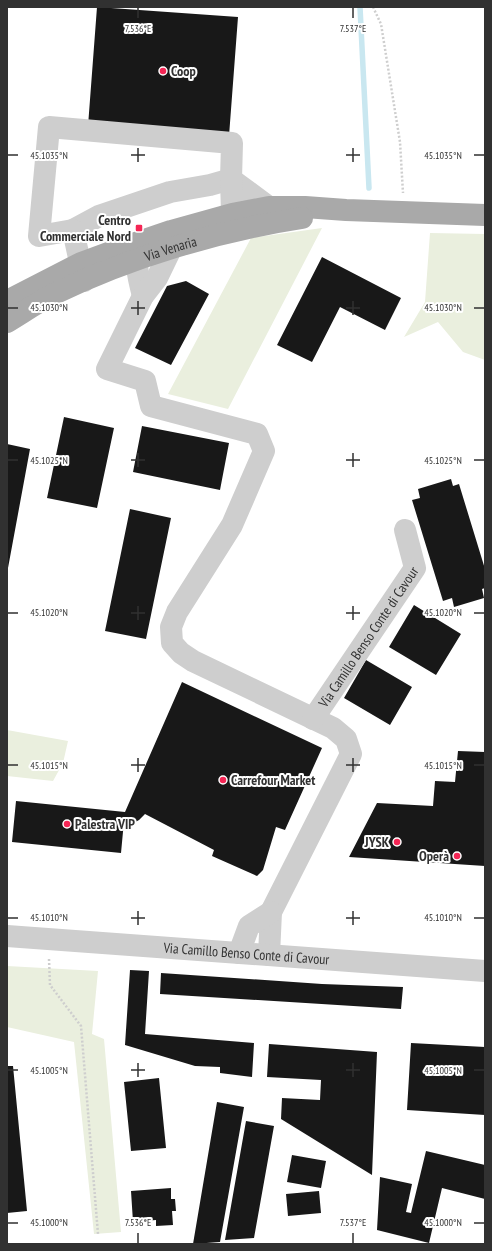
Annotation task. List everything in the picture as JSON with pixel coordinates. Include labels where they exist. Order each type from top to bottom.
[{"type":"main road","name":"Via Venaria","points":[[7,301],[139,250],[171,231],[232,214],[269,207],[305,207],[485,215]]},
{"type":"main road","name":"Via Venaria","points":[[139,250],[171,249],[209,237],[275,222],[346,210]]},
{"type":"main road","name":"Via Venaria","points":[[7,322],[54,295],[82,272]]},
{"type":"street","points":[[231,179],[210,185],[170,192],[99,216],[73,230],[39,236],[49,127],[232,143],[232,214]]},
{"type":"street","points":[[231,179],[269,207]]},
{"type":"street","points":[[73,230],[82,272]]},
{"type":"street","points":[[142,296],[157,278],[171,249]]},
{"type":"street","points":[[139,250],[138,275],[142,296]]},
{"type":"street","name":"Via Camillo Benso Conte di Cavour","points":[[142,296],[107,369],[145,381],[151,406],[257,434],[264,451],[232,525],[177,612],[171,627],[172,643],[180,653],[194,661],[333,728],[346,739],[351,754],[271,912]]},
{"type":"street","name":"Via Camillo Benso Conte di Cavour","points":[[313,719],[415,568],[405,530]]},
{"type":"street","points":[[239,953],[249,926],[271,912]]},
{"type":"street","points":[[269,956],[271,912]]},
{"type":"street","name":"Via Camillo Benso Conte di Cavour","points":[[7,936],[485,971]]},
{"type":"path","points":[[373,7],[381,24],[400,142],[404,212]]},
{"type":"path","points":[[49,956],[50,985],[81,1026],[98,1234]]},
{"type":"green space","points":[[322,228],[228,409],[168,394],[251,238]]},
{"type":"green space","points":[[430,233],[485,234],[485,360],[463,352],[438,322],[404,337],[425,302]]},
{"type":"green space","points":[[7,730],[68,741],[63,763],[53,781],[7,776]]},
{"type":"green space","points":[[7,966],[98,971],[92,1034],[104,1039],[121,1232],[94,1234],[74,1042],[7,1027]]},
{"type":"building","name":"Coop","points":[[97,7],[238,17],[229,136],[88,126]]},
{"type":"building","points":[[322,257],[401,298],[385,330],[340,307],[312,362],[277,345]]},
{"type":"building","points":[[186,281],[209,294],[171,365],[135,348],[167,286]]},
{"type":"building","points":[[64,417],[114,428],[97,508],[47,498]]},
{"type":"building","points":[[142,426],[229,443],[220,490],[133,472]]},
{"type":"building","points":[[7,444],[30,449],[8,568],[7,568]]},
{"type":"building","points":[[451,479],[453,486],[459,484],[485,569],[485,588],[482,589],[484,598],[454,607],[452,598],[443,601],[412,500],[420,498],[418,489]]},
{"type":"building","points":[[130,509],[171,518],[146,639],[105,631]]},
{"type":"building","points":[[414,605],[461,634],[436,675],[389,647]]},
{"type":"building","points":[[366,660],[412,687],[390,725],[344,698]]},
{"type":"building","name":"Carrefour Market","points":[[182,682],[322,748],[285,830],[276,827],[263,870],[257,876],[212,856],[214,850],[145,814],[132,824],[124,821],[121,853],[12,842],[16,801],[125,812]]},
{"type":"building","points":[[458,751],[485,752],[485,866],[349,857],[377,803],[433,806],[435,781],[455,782]]},
{"type":"building","points":[[130,970],[149,971],[145,1034],[254,1043],[252,1077],[220,1073],[220,1067],[195,1066],[125,1045]]},
{"type":"building","points":[[161,973],[322,984],[403,987],[401,1009],[160,994]]},
{"type":"building","points":[[411,1043],[485,1047],[485,1115],[407,1110]]},
{"type":"building","points":[[269,1044],[377,1052],[372,1175],[281,1119],[282,1098],[320,1100],[321,1080],[267,1077]]},
{"type":"building","points":[[7,1066],[13,1066],[27,1211],[7,1213]]},
{"type":"building","points":[[159,1078],[166,1148],[131,1151],[124,1082]]},
{"type":"building","points":[[217,1102],[244,1107],[220,1242],[193,1244]]},
{"type":"building","points":[[246,1121],[274,1126],[254,1238],[225,1240]]},
{"type":"building","points":[[426,1151],[485,1165],[485,1199],[442,1188],[429,1243],[377,1230],[380,1177],[412,1184],[406,1212],[411,1213]]},
{"type":"building","points":[[292,1155],[326,1161],[321,1188],[287,1182]]},
{"type":"building","points":[[171,1188],[171,1199],[175,1199],[176,1211],[172,1211],[173,1225],[156,1226],[156,1220],[133,1222],[131,1191]]},
{"type":"building","points":[[319,1191],[321,1213],[288,1216],[286,1194]]},
{"type":"waterway","points":[[360,7],[369,188]]},
{"type":"place","name":"Coop","points":[[163,71]]},
{"type":"place","name":"Centro Commerciale Nord","points":[[139,228]]},
{"type":"place","name":"Carrefour Market","points":[[223,780]]},
{"type":"place","name":"Palestra VIP","points":[[67,824]]},
{"type":"place","name":"JYSK","points":[[397,842]]},
{"type":"place","name":"Operà","points":[[457,856]]}]
